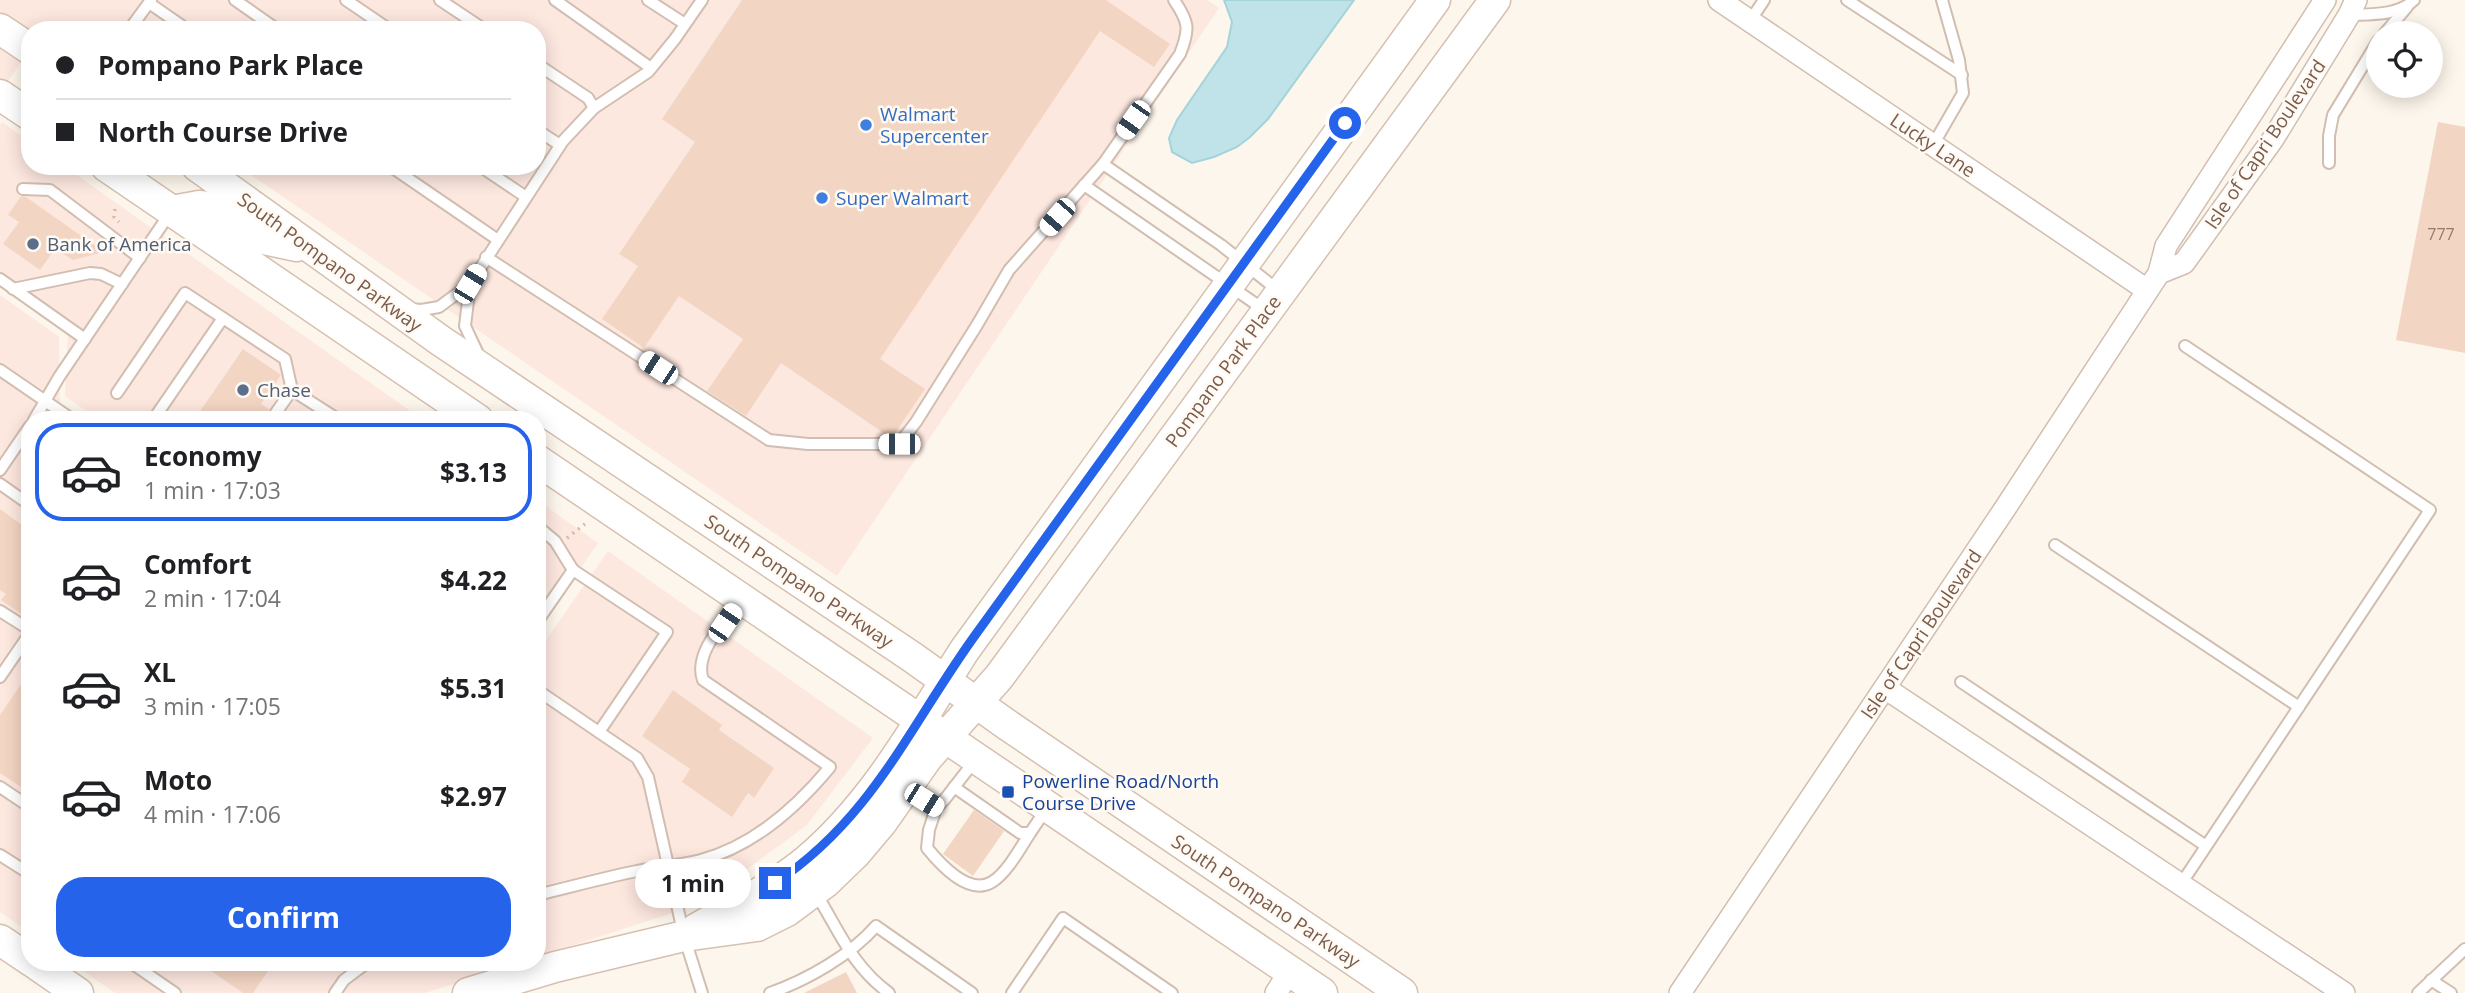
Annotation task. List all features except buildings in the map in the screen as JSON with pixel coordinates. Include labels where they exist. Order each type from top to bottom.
[{"type":"main road","points":[[546,963],[684,936],[775,883],[821,847],[847,822],[874,788],[964,651],[1436,0]]},
{"type":"main road","name":"Pompano Park Place","points":[[684,936],[757,926],[787,911],[822,903],[840,869],[869,839],[927,758],[977,704],[1007,666],[1495,0]]},
{"type":"main road","points":[[0,29],[21,43]]},
{"type":"main road","points":[[0,95],[21,109]]},
{"type":"main road","points":[[119,175],[461,411]]},
{"type":"main road","name":"South Pompano Parkway","points":[[209,175],[393,307],[1402,993]]},
{"type":"main road","points":[[172,211],[199,206],[217,208],[259,238],[310,248]]},
{"type":"main road","points":[[546,466],[1048,806],[1283,982],[1319,992]]},
{"type":"main road","points":[[0,940],[21,954]]},
{"type":"main road","points":[[46,971],[78,993]]},
{"type":"main road","points":[[468,993],[505,971]]},
{"type":"street","name":"Lucky Lane","points":[[1719,0],[1933,145],[2153,281]]},
{"type":"street","name":"Isle of Capri Boulevard","points":[[1680,993],[2153,281],[2166,246],[2325,0]]},
{"type":"street","name":"Isle of Capri Boulevard","points":[[2153,281],[2184,263],[2273,139],[2352,7]]},
{"type":"street","points":[[1885,688],[2344,993]]},
{"type":"lane","points":[[235,0],[265,21]]},
{"type":"lane","points":[[346,0],[377,21]]},
{"type":"lane","points":[[440,0],[472,21]]},
{"type":"lane","points":[[555,0],[651,68]]},
{"type":"lane","points":[[648,0],[685,24]]},
{"type":"lane","points":[[546,166],[560,145],[594,108],[651,68],[702,0]]},
{"type":"lane","points":[[486,257],[769,440],[808,444],[899,444],[923,411],[1009,270],[1102,164],[1180,54],[1187,35],[1186,18],[1174,0]]},
{"type":"lane","points":[[1750,21],[1764,0]]},
{"type":"lane","points":[[1847,0],[1962,75]]},
{"type":"lane","points":[[1933,145],[1963,93],[1962,75],[1942,0]]},
{"type":"lane","points":[[136,21],[150,2],[176,21]]},
{"type":"lane","points":[[2352,7],[2382,13],[2410,4]]},
{"type":"lane","points":[[2395,21],[2410,4]]},
{"type":"lane","points":[[2329,163],[2329,136],[2333,116],[2366,61]]},
{"type":"lane","points":[[546,70],[587,98],[594,108]]},
{"type":"lane","points":[[546,136],[560,145]]},
{"type":"lane","points":[[1102,164],[1221,245],[1235,275],[1274,302]]},
{"type":"lane","points":[[403,175],[498,240]]},
{"type":"lane","points":[[493,175],[526,197]]},
{"type":"lane","points":[[393,307],[421,310],[439,307],[470,284],[540,175]]},
{"type":"lane","points":[[1084,185],[1235,275],[1274,302]]},
{"type":"lane","points":[[23,189],[50,190],[140,258]]},
{"type":"lane","points":[[40,411],[59,377],[172,211]]},
{"type":"lane","points":[[13,289],[90,273],[101,274],[122,284]]},
{"type":"lane","points":[[0,279],[85,339]]},
{"type":"lane","points":[[470,284],[465,326],[486,370]]},
{"type":"lane","points":[[117,393],[185,293],[285,359],[292,390],[325,411]]},
{"type":"lane","points":[[159,411],[223,318]]},
{"type":"lane","points":[[2181,884],[2430,510],[2185,346]]},
{"type":"lane","points":[[0,370],[60,411]]},
{"type":"lane","points":[[277,411],[292,390]]},
{"type":"lane","points":[[0,470],[21,439]]},
{"type":"lane","points":[[0,484],[21,499]]},
{"type":"lane","points":[[546,534],[555,541],[573,570],[667,632],[599,732]]},
{"type":"lane","points":[[2056,545],[2299,707]]},
{"type":"lane","points":[[546,609],[573,570]]},
{"type":"lane","points":[[546,893],[641,870],[667,868],[704,859],[737,846],[774,823],[805,796],[830,767],[703,680],[699,671],[701,659],[742,598]]},
{"type":"lane","points":[[0,611],[21,626]]},
{"type":"lane","points":[[0,676],[21,645]]},
{"type":"lane","points":[[1961,682],[2206,846]]},
{"type":"lane","points":[[546,696],[637,758],[648,777],[667,868],[702,993]]},
{"type":"lane","points":[[976,758],[936,807],[929,830],[927,848],[939,864],[961,879],[978,886],[992,882],[1009,864],[1048,806]]},
{"type":"lane","points":[[954,787],[1020,833],[1030,833]]},
{"type":"lane","points":[[0,788],[21,801]]},
{"type":"lane","points":[[906,788],[936,807]]},
{"type":"lane","points":[[0,855],[21,868]]},
{"type":"lane","points":[[822,903],[861,969],[889,993]]},
{"type":"lane","points":[[1012,993],[1063,918],[1172,993]]},
{"type":"lane","points":[[770,993],[849,951],[863,941],[876,926],[972,993]]},
{"type":"lane","points":[[2418,993],[2465,949]]},
{"type":"lane","points":[[143,971],[175,993]]},
{"type":"lane","points":[[335,993],[344,980],[356,971]]},
{"type":"lane","points":[[2431,980],[2451,993]]},
{"type":"path","points":[[566,540],[585,524]]},
{"type":"shaded area","points":[[0,0],[1207,0],[1219,8],[837,576],[251,175],[546,175],[546,21],[21,21],[21,62],[0,93]]},
{"type":"shaded area","points":[[2,122],[21,136],[21,175],[77,175],[410,411],[86,411],[65,396],[68,333],[0,285]]},
{"type":"shaded area","points":[[0,295],[59,337],[60,411],[21,411],[21,927],[0,912]]},
{"type":"shaded area","points":[[546,506],[598,543],[546,618]]},
{"type":"shaded area","points":[[608,551],[873,738],[807,825],[700,904],[546,954],[546,640]]},
{"type":"shaded area","points":[[83,971],[495,971],[425,993],[115,993]]},
{"type":"water","points":[[1224,0],[1354,0],[1268,119],[1237,147],[1192,163],[1172,152],[1169,138],[1177,120],[1227,47],[1232,22]]},
{"type":"place","name":"Walmart Supercenter","points":[[866,125]]},
{"type":"place","name":"Super Walmart","points":[[822,198]]},
{"type":"place","name":"Bank of America","points":[[33,244]]},
{"type":"place","name":"Chase","points":[[243,390]]},
{"type":"place","name":"Powerline Road/North Course Drive","points":[[1008,792]]},
{"type":"route","points":[[775,883],[821,847],[847,822],[874,788],[905,745],[964,651],[1345,123]]}]
